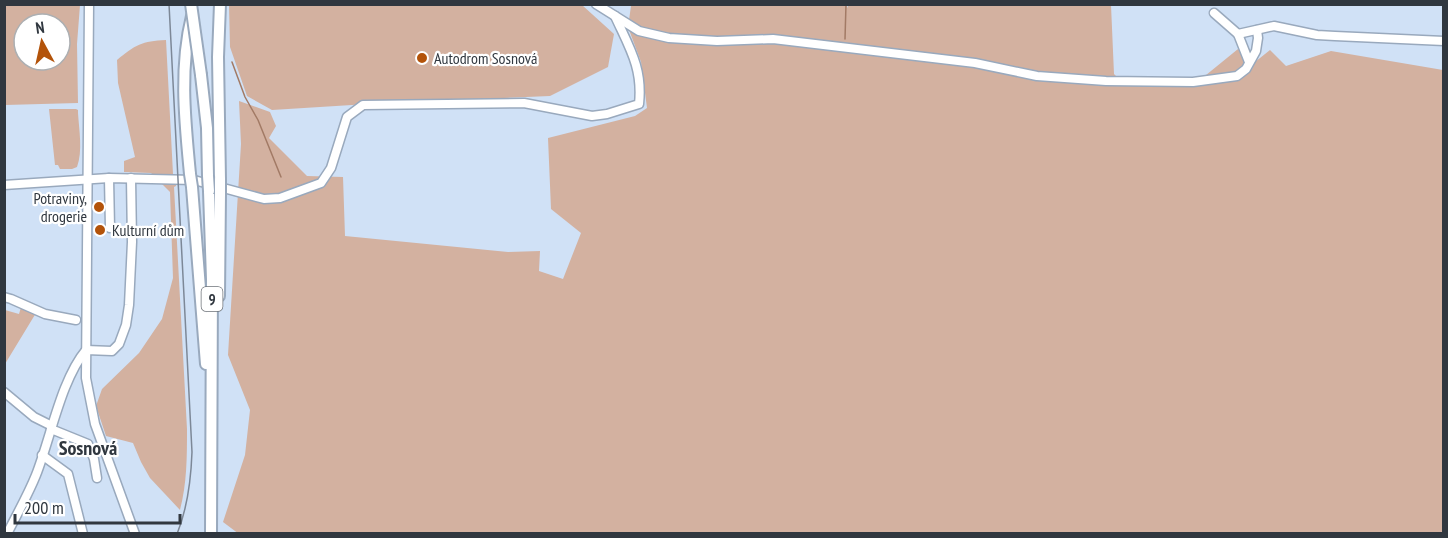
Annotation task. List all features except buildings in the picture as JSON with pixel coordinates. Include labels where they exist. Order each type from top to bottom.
[{"type":"main road","name":"9","points":[[193,4],[207,128],[212,279],[211,534]]},
{"type":"main road","name":"9","points":[[193,4],[183,75],[206,367]]},
{"type":"main road","name":"9","points":[[212,407],[220,278],[218,57],[220,4]]},
{"type":"main road","name":"9","points":[[205,534],[209,191]]},
{"type":"street","points":[[89,4],[86,378],[94,424],[135,534]]},
{"type":"street","points":[[596,4],[639,30],[669,38],[717,41],[773,39],[975,63],[1054,78],[1106,81],[1193,82],[1238,76],[1246,69],[1249,62],[1249,38],[1254,30]]},
{"type":"street","points":[[1214,13],[1238,34],[1249,62]]},
{"type":"street","points":[[4,185],[109,178],[194,180],[264,199],[280,198],[321,183],[331,168],[347,117],[363,105],[524,103],[592,116],[607,114],[639,104],[641,87],[637,65],[615,16]]},
{"type":"street","points":[[1238,34],[1274,26],[1317,35],[1443,41]]},
{"type":"street","points":[[109,178],[110,228]]},
{"type":"street","points":[[86,350],[112,351],[119,344],[126,324],[132,242],[131,178]]},
{"type":"street","points":[[4,297],[45,314],[76,320]]},
{"type":"street","points":[[76,320],[80,316],[86,317]]},
{"type":"street","points":[[76,320],[80,329],[86,330]]},
{"type":"street","points":[[7,533],[36,475],[66,386],[78,360],[86,350]]},
{"type":"street","points":[[4,392],[34,417],[88,444],[94,459],[97,478]]},
{"type":"street","points":[[42,455],[68,474],[83,534]]},
{"type":"shaded area","points":[[846,4],[848,8],[848,4],[1111,5],[1116,82],[1195,84],[1238,49],[1252,69],[1255,62],[1270,50],[1286,66],[1331,51],[1443,70],[1443,533],[239,534],[223,522],[245,455],[250,410],[228,355],[241,144],[239,101],[270,112],[276,126],[269,138],[307,176],[343,177],[345,236],[508,252],[540,251],[539,271],[563,279],[581,233],[551,209],[548,138],[635,116],[647,108],[641,62],[628,27],[631,6]]},
{"type":"shaded area","points":[[4,5],[80,5],[77,44],[78,103],[5,105]]},
{"type":"shaded area","name":"Autodrom Sosnová","points":[[229,5],[582,5],[614,34],[608,67],[550,96],[272,110],[247,96],[230,47]]},
{"type":"shaded area","points":[[166,40],[173,174],[175,174],[176,186],[174,187],[187,429],[187,460],[180,510],[150,478],[133,443],[106,436],[96,406],[102,389],[139,353],[162,319],[173,278],[170,192],[151,173],[124,172],[124,161],[135,157],[118,83],[117,60],[139,45]]},
{"type":"shaded area","points":[[49,109],[78,110],[80,140],[79,161],[77,167],[60,169],[58,165],[55,165]]},
{"type":"shaded area","points":[[22,304],[36,313],[5,364],[5,310],[19,314]]},
{"type":"waterway","points":[[845,39],[846,4]]},
{"type":"waterway","points":[[232,62],[281,177]]},
{"type":"railway","points":[[169,4],[192,452],[188,493],[177,534]]},
{"type":"place","name":"Autodrom Sosnová","points":[[422,58]]},
{"type":"place","name":"Potraviny, drogerie","points":[[99,207]]},
{"type":"place","name":"Kulturní dům","points":[[100,230]]},
{"type":"district","name":"Sosnová","points":[[88,448]]}]
